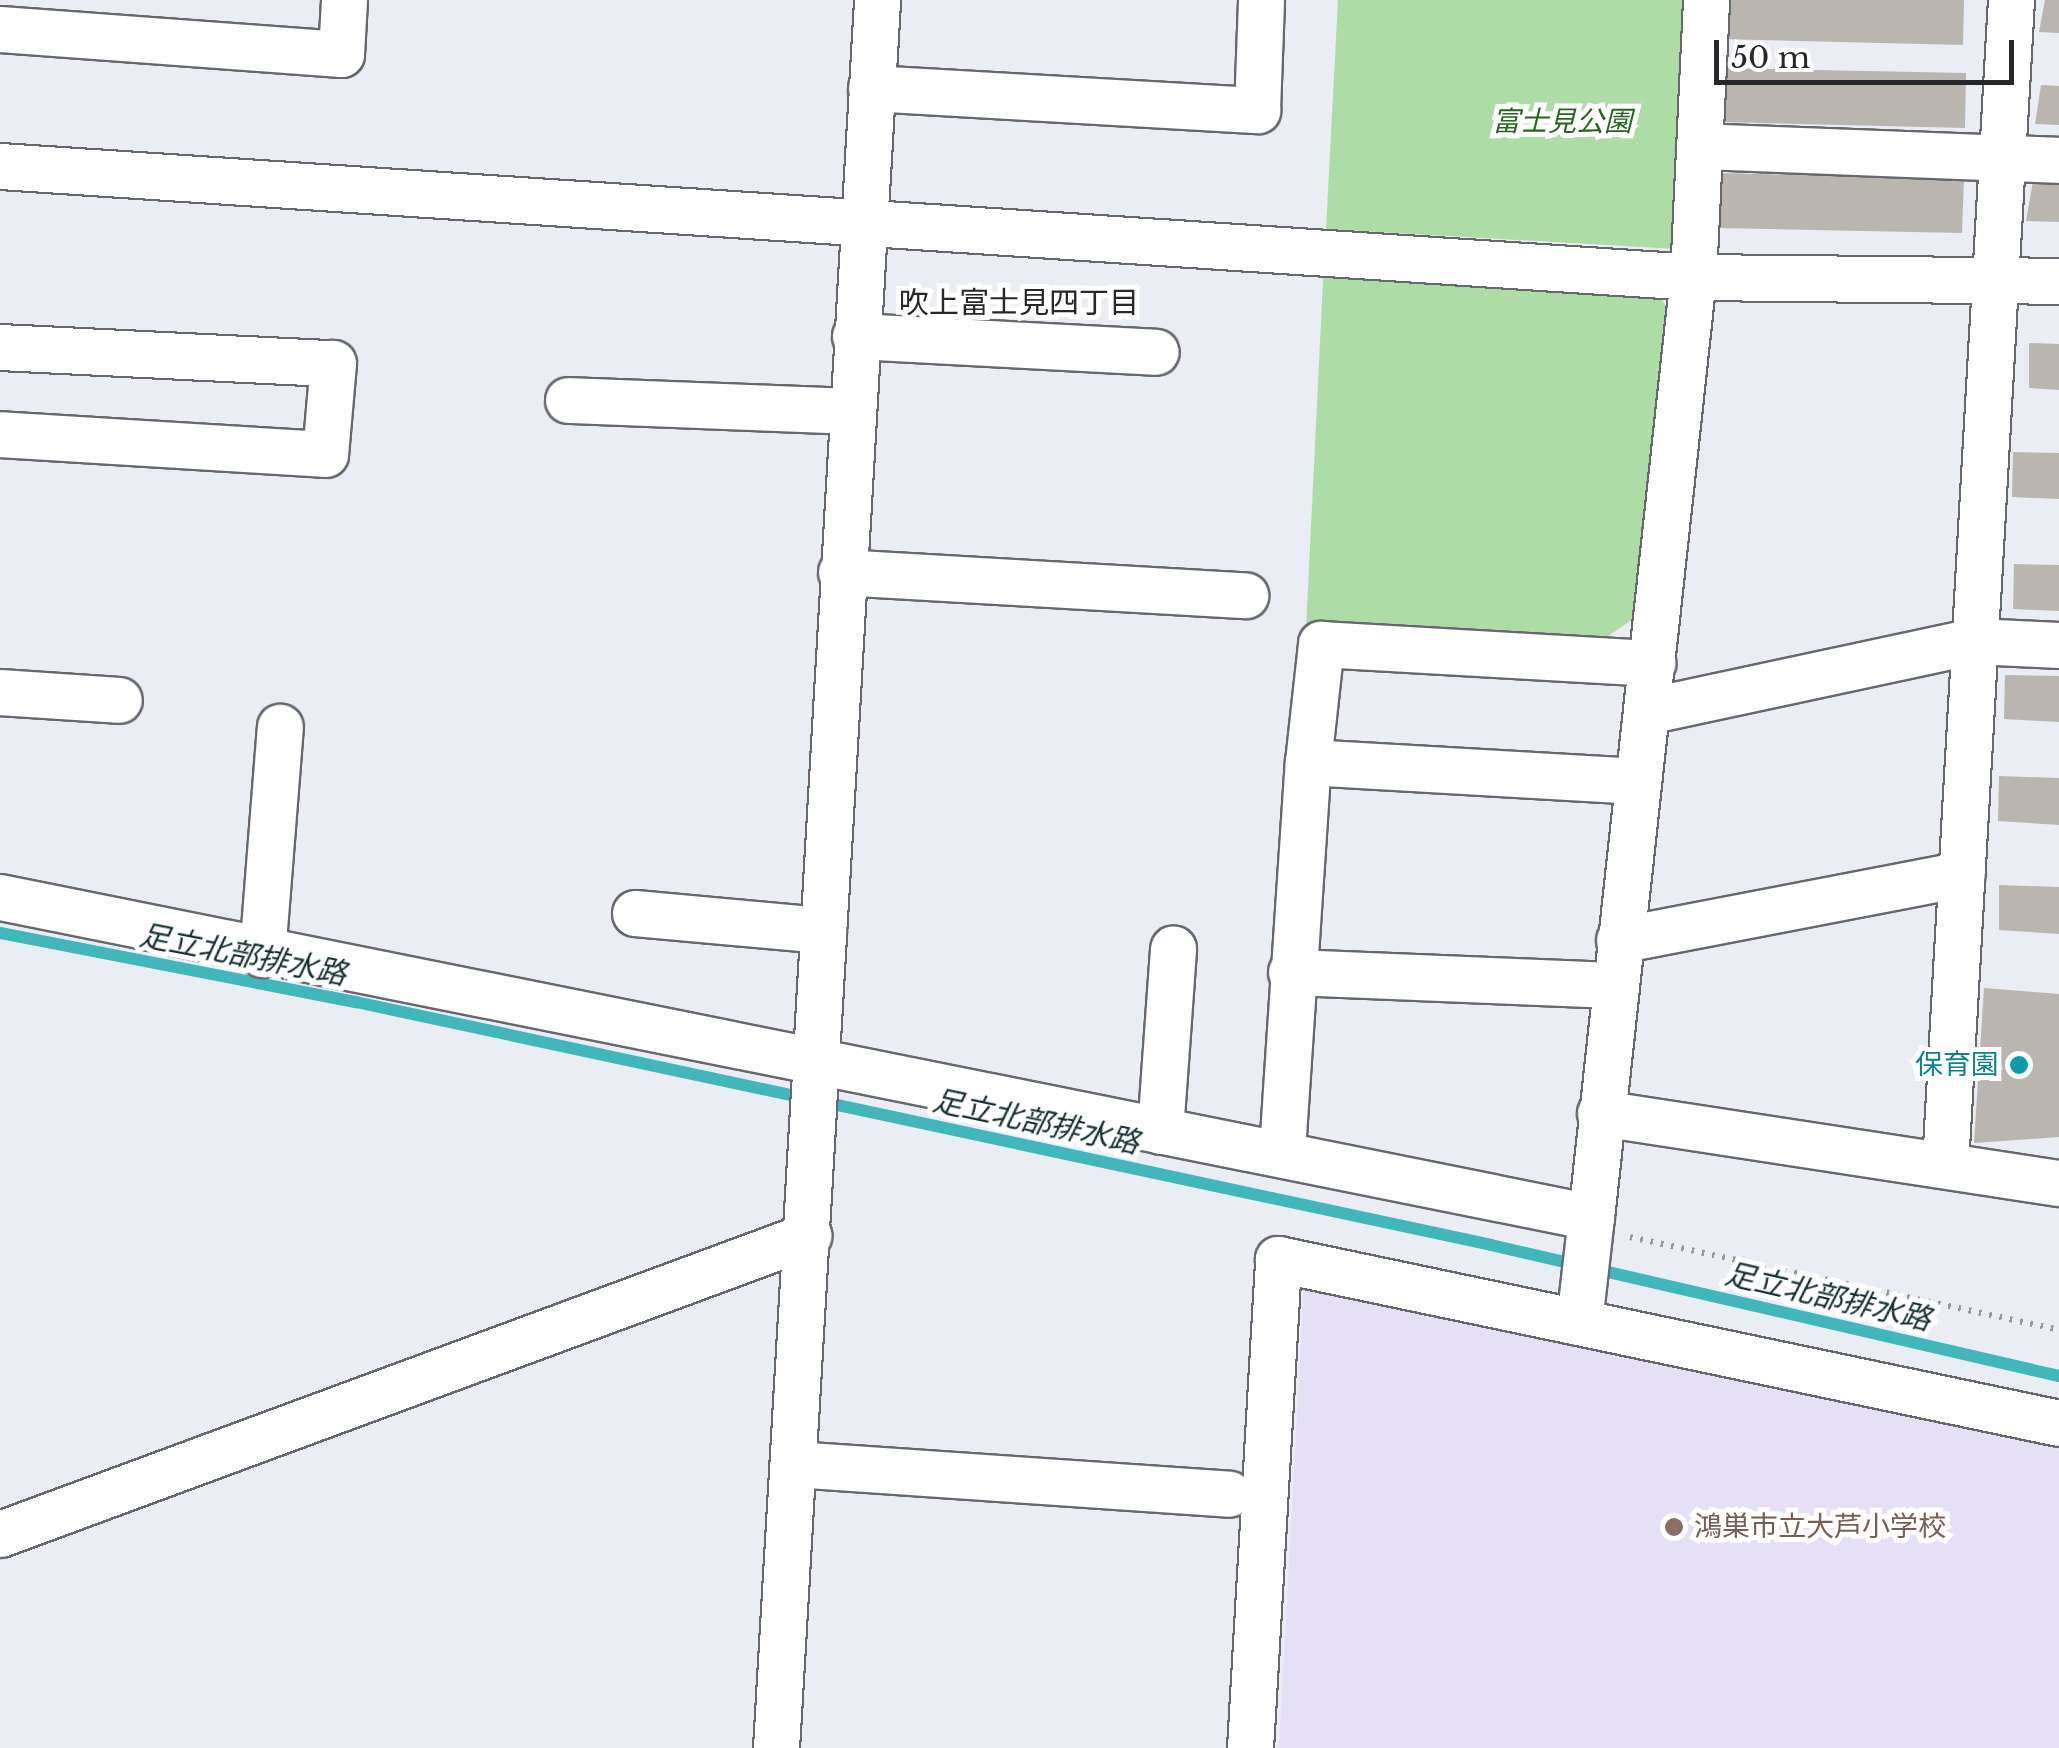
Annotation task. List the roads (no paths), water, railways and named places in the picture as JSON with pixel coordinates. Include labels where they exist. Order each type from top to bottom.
[{"type":"street","points":[[0,28],[341,54],[344,0]]},
{"type":"street","points":[[776,1748],[809,1235],[841,572],[876,0]]},
{"type":"street","points":[[870,88],[1257,110],[1261,0]]},
{"type":"street","points":[[1579,1322],[1693,277],[1706,0]]},
{"type":"street","points":[[1945,1165],[2011,0]]},
{"type":"street","points":[[1699,146],[2059,160]]},
{"type":"street","points":[[0,166],[1693,277],[1995,276],[2059,281]]},
{"type":"street","points":[[855,336],[1156,352]]},
{"type":"street","points":[[0,346],[333,363],[325,454],[0,434]]},
{"type":"street","points":[[568,400],[850,410]]},
{"type":"street","points":[[841,572],[1245,595]]},
{"type":"street","points":[[1647,711],[1974,641],[2059,645]]},
{"type":"street","points":[[1282,1150],[1291,972],[1321,644],[1652,663]]},
{"type":"street","points":[[0,692],[120,700]]},
{"type":"street","points":[[262,954],[280,727]]},
{"type":"street","points":[[1308,762],[1637,781]]},
{"type":"street","points":[[1620,940],[1962,874]]},
{"type":"street","points":[[0,897],[262,954],[816,1058],[1160,1131],[1282,1150],[1590,1222]]},
{"type":"street","points":[[635,913],[822,930]]},
{"type":"street","points":[[1160,1131],[1174,948]]},
{"type":"street","points":[[1291,972],[1614,985]]},
{"type":"street","points":[[1600,1112],[2059,1183]]},
{"type":"street","points":[[0,1534],[809,1235]]},
{"type":"street","points":[[1250,1748],[1278,1259],[2059,1422]]},
{"type":"street","points":[[794,1464],[1228,1494]]},
{"type":"waterway","name":"足立北部排水路","points":[[0,933],[356,1002],[1491,1245],[2059,1376]]},
{"type":"place","name":"保育園","points":[[2019,1065]]},
{"type":"place","name":"鴻巣市立大芦小学校","points":[[1674,1527]]},
{"type":"district","name":"吹上富士見四丁目","points":[[1019,303]]},
{"type":"park label","name":"富士見公園","points":[[1562,122]]}]
